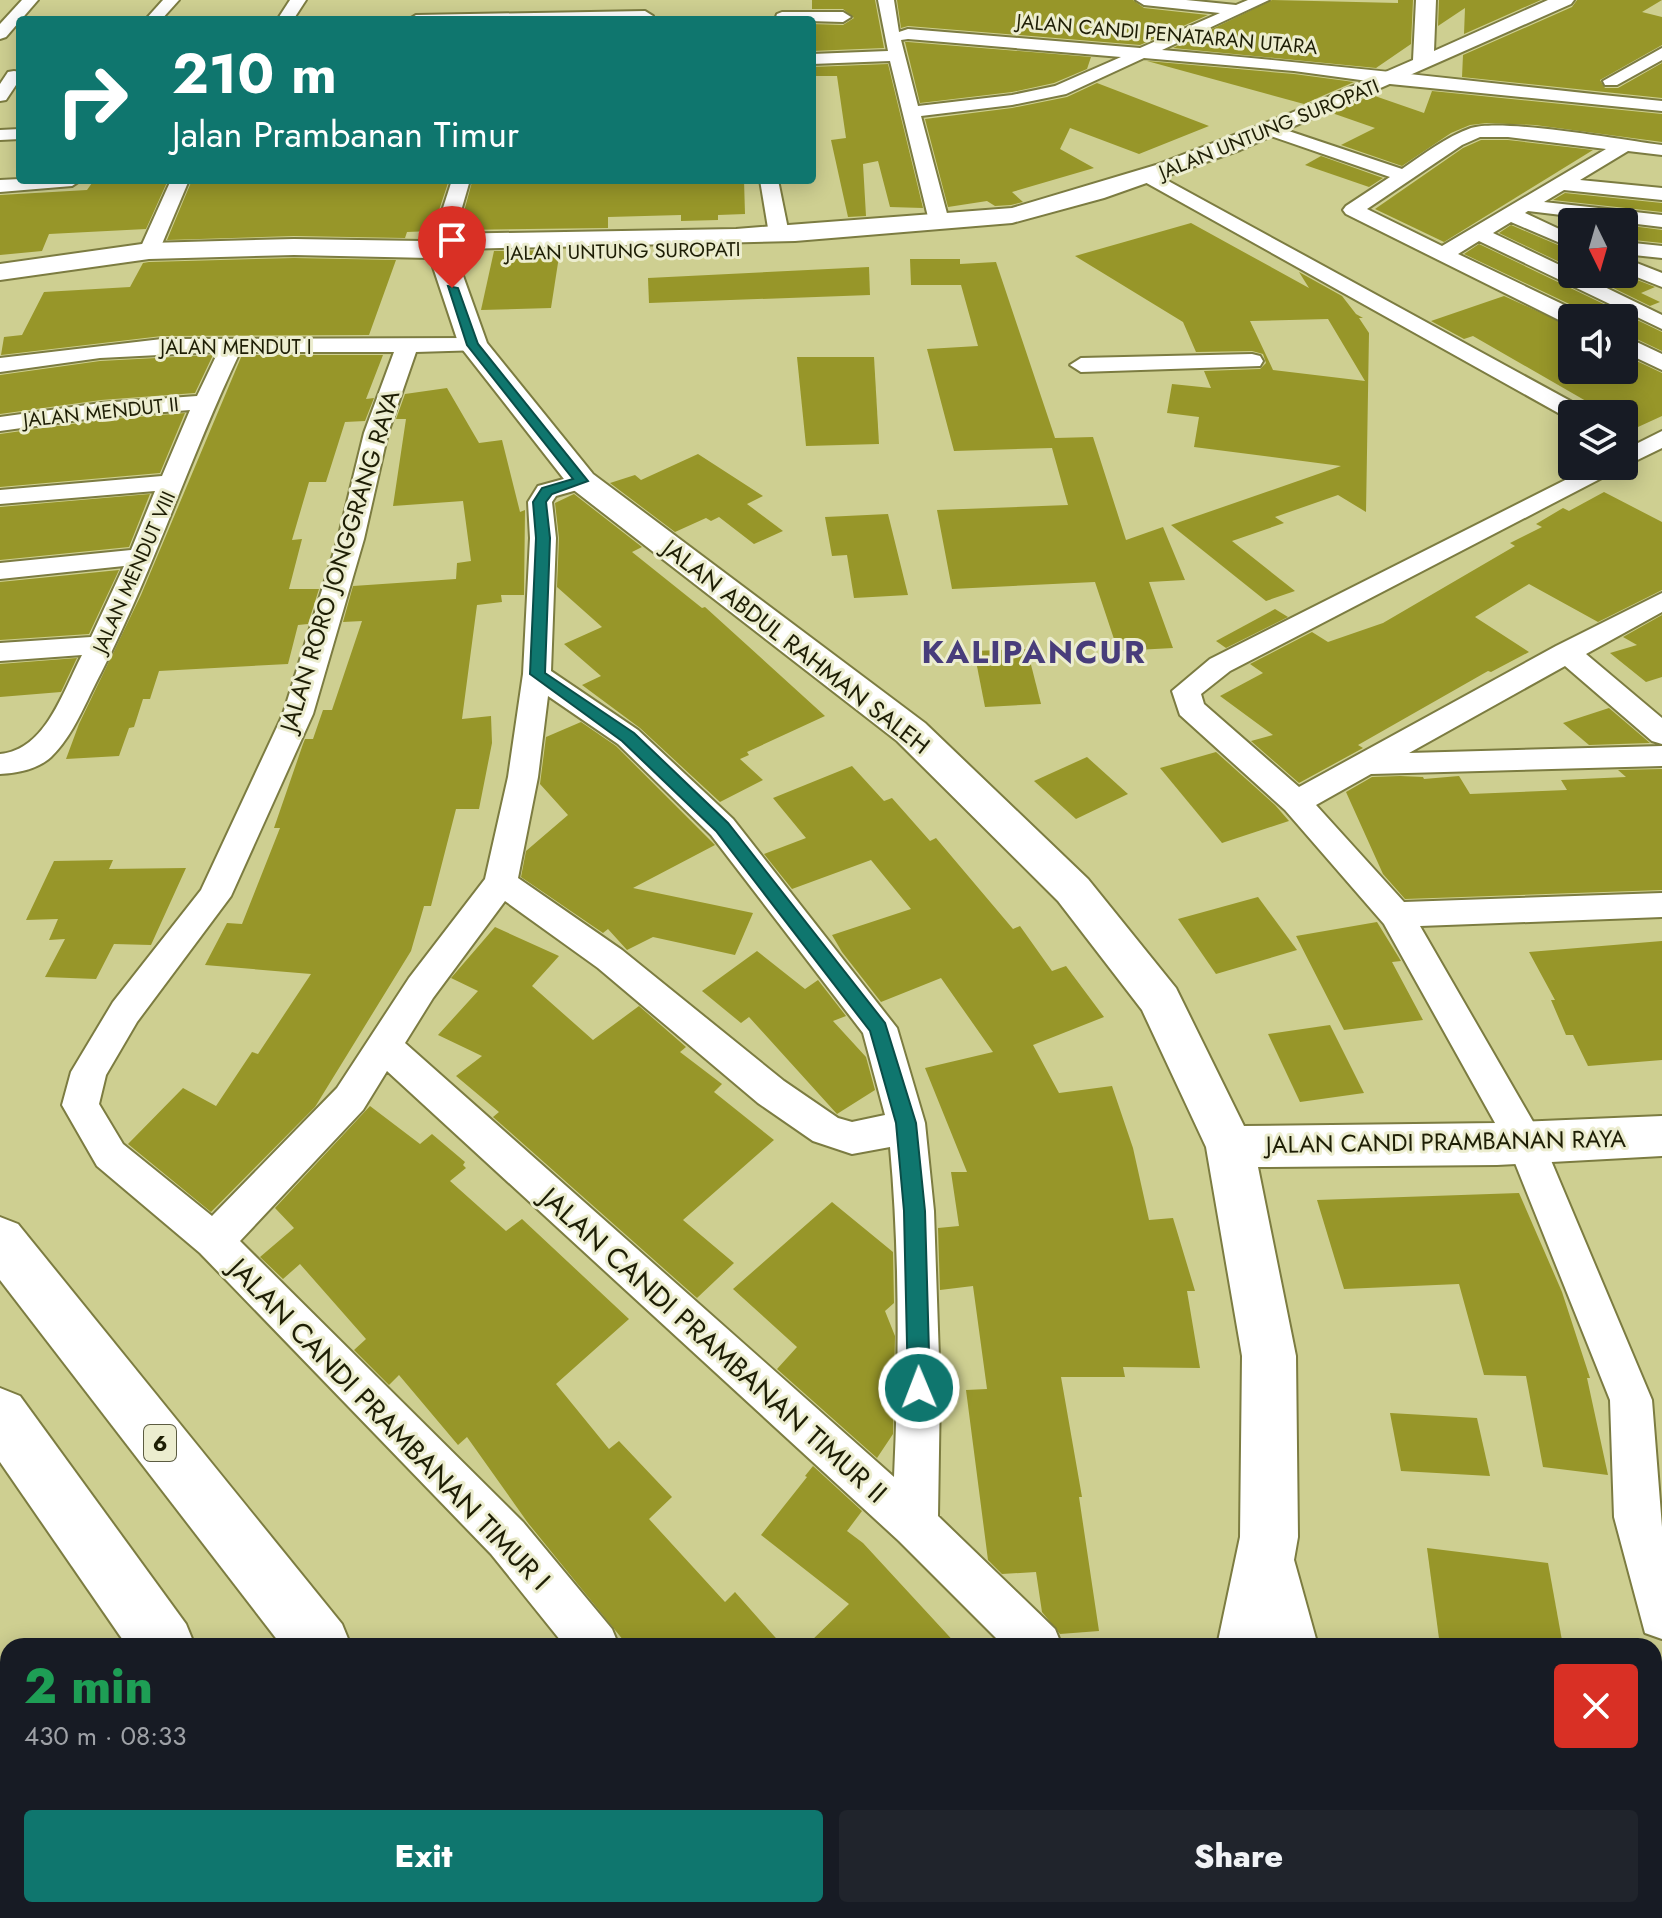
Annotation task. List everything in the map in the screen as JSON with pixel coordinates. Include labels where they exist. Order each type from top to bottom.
[{"type":"main road","points":[[1423,63],[1426,0]]},
{"type":"main road","name":"JALAN UNTUNG SUROPATI","points":[[436,248],[830,233],[1024,213],[1150,177],[1390,79],[1564,0]]},
{"type":"main road","name":"JALAN UNTUNG SUROPATI","points":[[0,272],[149,251],[294,247],[741,249],[842,244],[948,232],[951,222]]},
{"type":"main road","name":"JALAN ABDUL RAHMAN SALEH","points":[[436,248],[473,345],[582,481],[911,732],[1073,890],[1160,1000],[1230,1147],[1269,1356],[1269,1537],[1250,1638]]},
{"type":"main road","name":"JALAN CANDI PRAMBANAN RAYA","points":[[1230,1147],[1526,1143],[1662,1136]]},
{"type":"main road","name":"6","points":[[0,1240],[314,1638]]},
{"type":"main road","points":[[0,1415],[158,1638]]},
{"type":"street","points":[[157,16],[171,0]]},
{"type":"street","points":[[1144,0],[1240,10]]},
{"type":"street","points":[[911,112],[1012,100],[1060,90],[1141,45],[1170,39],[1261,0]]},
{"type":"street","points":[[886,7],[911,16]]},
{"type":"street","points":[[886,7],[911,112],[951,222]]},
{"type":"street","points":[[530,16],[645,12]]},
{"type":"street","points":[[776,13],[843,17]]},
{"type":"street","name":"JALAN CANDI PENATARAN UTARA","points":[[892,38],[908,34],[1141,45],[1390,79],[1662,106]]},
{"type":"street","points":[[1648,85],[1604,81],[1662,53]]},
{"type":"street","points":[[816,59],[897,56]]},
{"type":"street","points":[[1423,63],[1462,67]]},
{"type":"street","points":[[0,96],[7,76]]},
{"type":"street","points":[[1268,129],[1405,176]]},
{"type":"street","points":[[1558,311],[1353,210],[1456,141],[1478,132],[1508,132],[1662,150]]},
{"type":"street","points":[[1443,254],[1624,146]]},
{"type":"street","points":[[1150,177],[1558,403]]},
{"type":"street","points":[[0,186],[24,184]]},
{"type":"street","points":[[149,251],[178,184]]},
{"type":"street","points":[[436,248],[460,184]]},
{"type":"street","points":[[770,184],[779,234]]},
{"type":"street","points":[[1561,184],[1662,194]]},
{"type":"street","points":[[1517,210],[1662,221]]},
{"type":"street","points":[[1517,210],[1558,234]]},
{"type":"street","points":[[1478,233],[1662,323]]},
{"type":"street","points":[[1638,249],[1662,252]]},
{"type":"street","points":[[1638,270],[1662,281]]},
{"type":"street","points":[[1638,346],[1662,344]]},
{"type":"street","name":"JALAN RORO JONGGRANG RAYA","points":[[214,1241],[110,1155],[80,1105],[89,1072],[125,1012],[215,896],[298,714],[351,539],[376,433],[407,345]]},
{"type":"street","name":"JALAN MENDUT I","points":[[0,365],[162,346],[473,345]]},
{"type":"street","name":"JALAN MENDUT VIII","points":[[0,764],[20,762],[38,753],[45,745],[103,645],[174,482],[203,402],[232,347]]},
{"type":"street","points":[[1638,351],[1662,363]]},
{"type":"street","points":[[1081,365],[1252,361]]},
{"type":"street","name":"JALAN MENDUT II","points":[[0,424],[101,410],[203,402]]},
{"type":"street","points":[[1584,480],[1220,665],[1186,691],[1190,708],[1296,802],[1396,915],[1526,1143],[1647,1400],[1637,1517],[1662,1616]]},
{"type":"street","points":[[214,1241],[350,1099],[421,988],[501,882],[523,777],[537,674],[543,553],[540,502],[547,491],[582,481]]},
{"type":"street","points":[[0,497],[174,482]]},
{"type":"street","points":[[0,571],[140,557]]},
{"type":"street","points":[[1296,802],[1662,601]]},
{"type":"street","points":[[0,652],[103,645]]},
{"type":"street","points":[[1566,652],[1662,734]]},
{"type":"street","points":[[537,674],[628,737],[722,827],[879,1028],[906,1123],[915,1211],[919,1388],[915,1525]]},
{"type":"street","points":[[1365,764],[1662,756]]},
{"type":"street","points":[[501,882],[610,959],[759,1083],[826,1130],[852,1138],[878,1135],[906,1123]]},
{"type":"street","points":[[1396,915],[1662,905]]},
{"type":"street","name":"JALAN CANDI PRAMBANAN TIMUR II","points":[[385,1047],[915,1525],[1030,1638]]},
{"type":"street","name":"JALAN CANDI PRAMBANAN TIMUR I","points":[[214,1241],[507,1538],[588,1638]]},
{"type":"street","points":[[1269,1537],[1292,1638]]},
{"type":"building","points":[[812,0],[875,0],[884,48],[816,51],[816,24],[843,25],[854,18],[843,9],[812,9]]},
{"type":"building","points":[[897,0],[1133,0],[1144,8],[1208,15],[1140,45],[908,26],[901,28]]},
{"type":"building","points":[[1272,0],[1398,3],[1398,0],[1413,0],[1411,44],[1376,68],[1173,48]]},
{"type":"building","points":[[1439,0],[1541,0],[1464,34],[1465,8],[1438,26]]},
{"type":"building","points":[[1577,0],[1662,0],[1642,12],[1662,17],[1662,45],[1600,80],[1605,88],[1618,88],[1662,63],[1662,98],[1462,77],[1463,55],[1572,7]]},
{"type":"building","points":[[905,42],[1091,57],[1087,69],[1054,83],[1012,92],[920,103]]},
{"type":"building","points":[[1147,61],[1294,74],[1354,82],[1304,104]]},
{"type":"building","points":[[888,64],[923,208],[890,207],[878,161],[863,164],[866,216],[848,217],[831,140],[846,138],[837,76],[816,76],[816,67]]},
{"type":"building","points":[[1097,83],[1209,126],[1139,154],[1070,128],[1060,149],[1094,168],[1012,192],[1023,202],[995,206],[987,201],[948,207],[925,119],[1012,108],[1067,97]]},
{"type":"building","points":[[1432,91],[1662,114],[1662,142],[1535,125],[1487,123],[1470,125],[1451,133],[1402,166],[1341,145],[1375,128],[1332,113],[1372,95],[1424,113]]},
{"type":"building","points":[[1481,140],[1508,140],[1593,150],[1444,242],[1375,209],[1463,148]]},
{"type":"building","points":[[1321,156],[1383,178],[1369,187],[1305,165]]},
{"type":"building","points":[[91,184],[166,184],[146,229],[49,234],[42,251],[0,255],[0,195],[87,190]]},
{"type":"building","points":[[190,184],[448,184],[432,231],[407,232],[405,238],[294,236],[167,240]]},
{"type":"building","points":[[471,184],[744,184],[745,214],[718,215],[718,220],[681,221],[681,215],[608,217],[608,228],[459,230]]},
{"type":"building","points":[[1565,193],[1662,203],[1662,212],[1638,208],[1553,200]]},
{"type":"building","points":[[1191,223],[1309,288],[1299,272],[1342,296],[1363,318],[1359,318],[1369,333],[1366,512],[1338,495],[1275,517],[1284,523],[1232,541],[1295,591],[1266,601],[1171,525],[1341,466],[1194,447],[1199,417],[1167,413],[1172,384],[1211,388],[1204,371],[1260,369],[1266,363],[1263,354],[1252,351],[1196,352],[1183,322],[1075,256]],"holes":[[[1328,319],[1365,381],[1273,370],[1250,321]]]},
{"type":"building","points":[[1511,225],[1558,245],[1558,261],[1499,233]]},
{"type":"building","points":[[1638,227],[1662,230],[1662,243],[1638,240]]},
{"type":"building","points":[[1479,244],[1558,282],[1558,288],[1570,288],[1604,304],[1569,304],[1464,254]]},
{"type":"building","points":[[560,250],[551,308],[481,310],[494,251]]},
{"type":"building","points":[[294,258],[396,260],[369,335],[162,336],[1,355],[4,337],[22,335],[44,292],[130,287],[143,263],[149,262]]},
{"type":"building","points":[[910,259],[960,259],[960,264],[996,262],[1055,438],[1093,437],[1126,540],[1163,527],[1185,580],[1149,582],[1173,648],[1118,651],[1095,582],[952,589],[937,510],[1068,505],[1052,448],[954,451],[927,349],[978,346],[961,285],[911,285]]},
{"type":"building","points":[[869,267],[870,295],[649,303],[648,278]]},
{"type":"building","points":[[1638,280],[1655,287],[1641,293],[1660,302],[1650,306],[1613,288],[1638,288]]},
{"type":"building","points":[[1504,296],[1558,321],[1558,384],[1638,384],[1638,362],[1662,373],[1662,416],[1638,427],[1638,400],[1584,400],[1473,336],[1464,339],[1431,321]]},
{"type":"building","points":[[1638,320],[1662,332],[1662,351],[1638,340]]},
{"type":"building","points":[[213,355],[195,393],[101,400],[0,414],[0,375],[100,361]]},
{"type":"building","points":[[242,355],[383,355],[366,399],[374,398],[365,421],[345,422],[326,482],[309,482],[292,540],[302,539],[289,589],[319,589],[308,624],[298,625],[288,664],[159,671],[150,699],[143,699],[134,727],[129,728],[119,756],[66,759],[79,724],[141,595]]},
{"type":"building","points":[[797,357],[874,357],[879,444],[806,446]]},
{"type":"building","points":[[447,388],[479,443],[502,440],[520,512],[525,510],[524,595],[501,595],[502,602],[477,605],[462,719],[491,716],[492,743],[479,809],[456,809],[431,906],[424,906],[411,951],[315,1107],[211,1212],[128,1144],[183,1088],[216,1106],[252,1052],[258,1054],[311,974],[205,965],[227,923],[242,924],[280,828],[274,828],[305,739],[313,739],[323,710],[332,710],[362,621],[343,622],[353,586],[456,579],[457,563],[471,561],[463,501],[393,506],[406,419],[396,419],[405,394]]},
{"type":"building","points":[[185,413],[160,473],[0,487],[0,434],[101,420]]},
{"type":"building","points":[[698,454],[763,496],[747,504],[783,531],[754,544],[719,517],[711,521],[706,518],[675,532],[610,483],[635,475],[641,480]]},
{"type":"building","points":[[1604,492],[1662,522],[1662,590],[1598,622],[1529,584],[1475,617],[1529,652],[1488,671],[1358,745],[1363,748],[1299,783],[1251,741],[1273,735],[1220,696],[1263,673],[1250,664],[1312,632],[1328,642],[1383,623],[1515,546],[1510,543],[1542,527],[1536,524],[1563,508],[1569,511]]},
{"type":"building","points":[[150,494],[129,547],[0,560],[0,507]]},
{"type":"building","points":[[574,494],[642,547],[632,552],[702,608],[705,607],[825,716],[747,752],[749,755],[740,759],[763,780],[720,802],[640,728],[582,685],[601,676],[564,644],[602,627],[557,587],[559,538],[555,503]]},
{"type":"building","points":[[888,514],[908,595],[854,598],[847,555],[832,556],[825,517]]},
{"type":"building","points":[[119,570],[89,634],[0,640],[0,582]]},
{"type":"building","points":[[1275,609],[1288,617],[1226,648],[1216,641]]},
{"type":"building","points":[[1662,615],[1662,677],[1646,682],[1610,653],[1637,645],[1623,637]]},
{"type":"building","points":[[1027,649],[1041,704],[985,707],[974,651]]},
{"type":"building","points":[[77,658],[61,692],[0,697],[0,664]]},
{"type":"building","points":[[1609,708],[1650,743],[1589,745],[1563,723]]},
{"type":"building","points":[[581,722],[616,746],[715,845],[633,888],[753,913],[735,955],[653,937],[627,950],[608,929],[603,933],[521,877],[526,851],[568,815],[540,784],[546,737]]},
{"type":"building","points":[[1216,752],[1289,821],[1222,843],[1160,768]]},
{"type":"building","points":[[1087,757],[1128,794],[1076,819],[1034,781]]},
{"type":"building","points":[[852,766],[884,801],[892,798],[930,841],[936,838],[1013,929],[1020,926],[1052,971],[1066,966],[1104,1017],[1033,1045],[1059,1093],[1112,1086],[1133,1148],[1149,1220],[1173,1218],[1195,1291],[1187,1291],[1200,1368],[1123,1367],[1125,1377],[1061,1377],[1082,1497],[1079,1497],[1099,1631],[1060,1634],[1042,1612],[1036,1572],[1002,1574],[988,1560],[966,1390],[987,1389],[973,1286],[940,1290],[938,1228],[959,1226],[951,1172],[967,1172],[925,1068],[993,1052],[941,978],[881,1002],[842,952],[832,935],[911,909],[871,860],[792,889],[764,854],[806,838],[773,798]]},
{"type":"building","points":[[1662,769],[1662,890],[1405,899],[1383,874],[1346,792],[1372,777],[1400,776],[1424,779],[1459,776],[1470,794],[1567,790],[1561,780],[1626,777],[1618,770]]},
{"type":"building","points":[[113,860],[109,869],[186,868],[151,945],[114,944],[96,979],[45,977],[65,939],[49,940],[58,919],[26,920],[54,861]]},
{"type":"building","points":[[1258,897],[1297,950],[1216,974],[1178,919]]},
{"type":"building","points":[[1377,922],[1401,961],[1392,962],[1423,1020],[1344,1030],[1296,936]]},
{"type":"building","points":[[495,927],[559,956],[532,986],[593,1040],[639,1006],[686,1047],[680,1052],[722,1084],[714,1092],[774,1140],[683,1220],[734,1263],[697,1298],[493,1117],[499,1112],[456,1076],[482,1056],[438,1035],[478,991],[451,978]]},
{"type":"building","points":[[1662,941],[1662,1060],[1588,1066],[1573,1035],[1566,1035],[1551,1000],[1555,1000],[1529,952]]},
{"type":"building","points":[[757,951],[805,989],[818,980],[846,1016],[833,1021],[866,1057],[875,1090],[837,1114],[749,1017],[741,1023],[702,991]]},
{"type":"building","points":[[1330,1025],[1364,1093],[1300,1102],[1268,1034]]},
{"type":"building","points":[[370,1106],[420,1144],[432,1134],[465,1162],[463,1165],[466,1168],[450,1181],[506,1231],[522,1219],[629,1319],[556,1384],[609,1449],[619,1441],[672,1497],[649,1519],[725,1602],[735,1592],[776,1638],[621,1638],[528,1523],[467,1437],[458,1445],[399,1375],[389,1385],[354,1350],[366,1339],[300,1264],[283,1279],[260,1257],[294,1228],[275,1208]]},
{"type":"building","points":[[1519,1193],[1562,1292],[1590,1378],[1587,1378],[1608,1475],[1543,1467],[1526,1376],[1484,1375],[1459,1284],[1344,1289],[1317,1200]]},
{"type":"building","points":[[832,1202],[893,1252],[894,1303],[885,1311],[895,1336],[893,1434],[877,1458],[777,1369],[797,1347],[733,1289]]},
{"type":"building","points":[[1390,1413],[1477,1418],[1490,1476],[1401,1471]]},
{"type":"building","points":[[813,1466],[862,1511],[847,1531],[863,1543],[951,1638],[814,1638],[849,1604],[761,1535]]},
{"type":"building","points":[[1427,1548],[1548,1563],[1562,1638],[1439,1638]]},
{"type":"district","name":"KALIPANCUR","points":[[1034,652]]},
{"type":"route","points":[[452,288],[473,345],[582,481],[547,491],[540,502],[543,538],[537,674],[628,737],[722,827],[879,1028],[906,1123],[915,1211],[919,1388]]}]
